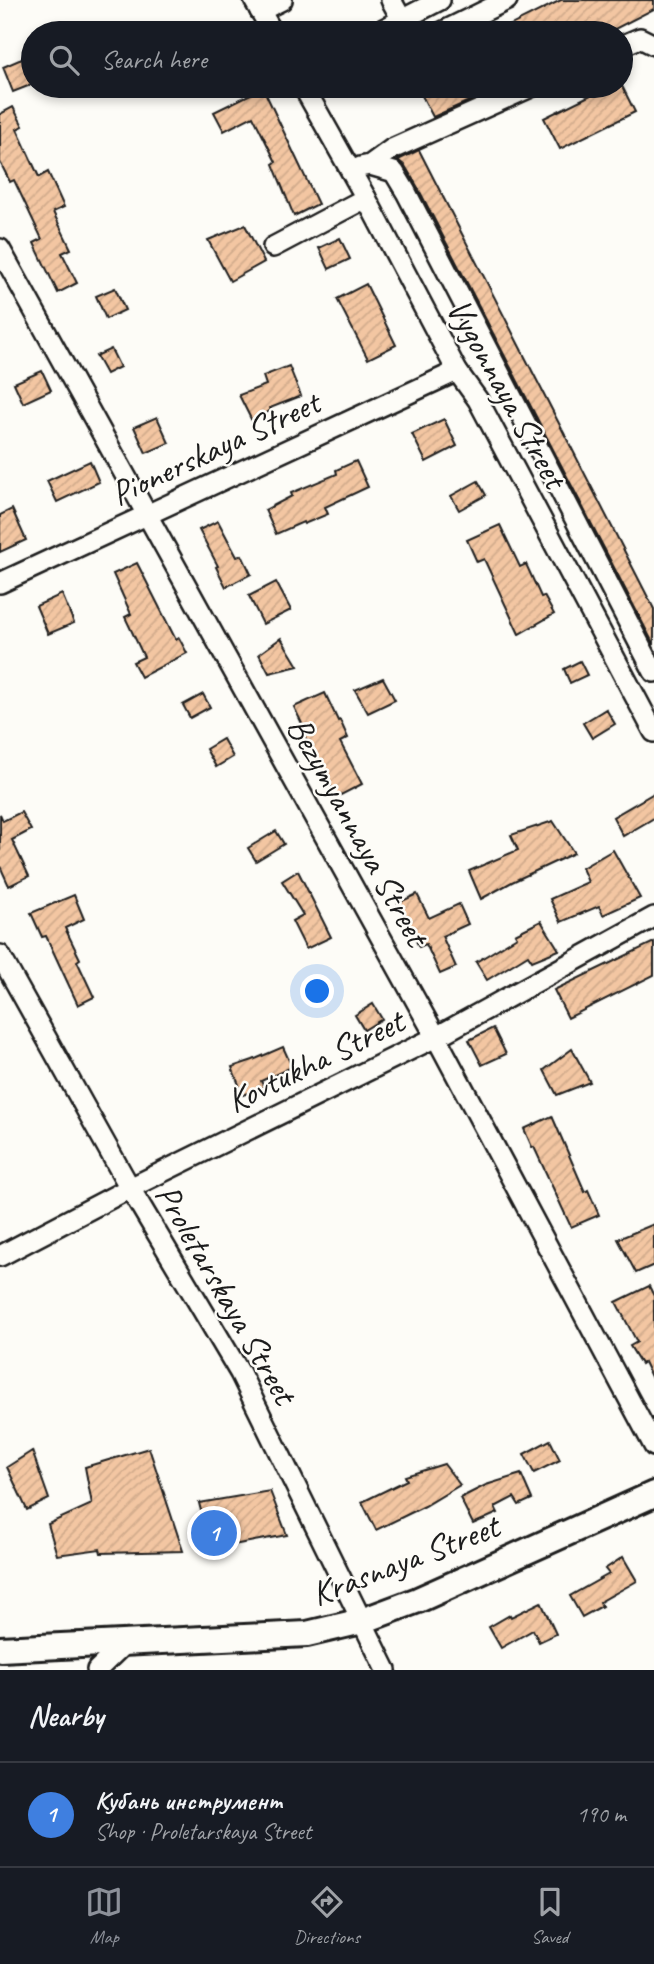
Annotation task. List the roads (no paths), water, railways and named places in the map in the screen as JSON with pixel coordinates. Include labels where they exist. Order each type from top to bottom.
[{"type":"main road","name":"Krasnaya Street","points":[[0,1649],[307,1634],[362,1621],[418,1600],[654,1494]]},
{"type":"street","points":[[266,21],[257,5],[282,0]]},
{"type":"street","points":[[391,0],[402,20],[440,0]]},
{"type":"street","points":[[464,21],[507,0]]},
{"type":"street","points":[[633,41],[640,38],[654,44]]},
{"type":"street","name":"Vygonnaya Street","points":[[310,98],[366,198],[457,371],[478,400],[654,732]]},
{"type":"street","points":[[349,170],[370,165],[392,149],[506,98]]},
{"type":"street","points":[[370,165],[394,172],[406,192],[654,672]]},
{"type":"street","points":[[273,247],[366,198]]},
{"type":"street","name":"Bezymyannaya Street","points":[[0,249],[436,1037],[654,1446]]},
{"type":"street","name":"Pionerskaya Street","points":[[0,583],[457,371]]},
{"type":"street","points":[[478,400],[507,386]]},
{"type":"street","name":"Kovtukha Street","points":[[0,1256],[130,1188],[436,1037],[654,917]]},
{"type":"street","name":"Proletarskaya Street","points":[[0,955],[130,1188],[240,1373],[386,1670]]},
{"type":"street","points":[[97,1670],[125,1643]]},
{"type":"place","name":"Кубань инструмент","points":[[214,1533]]}]
